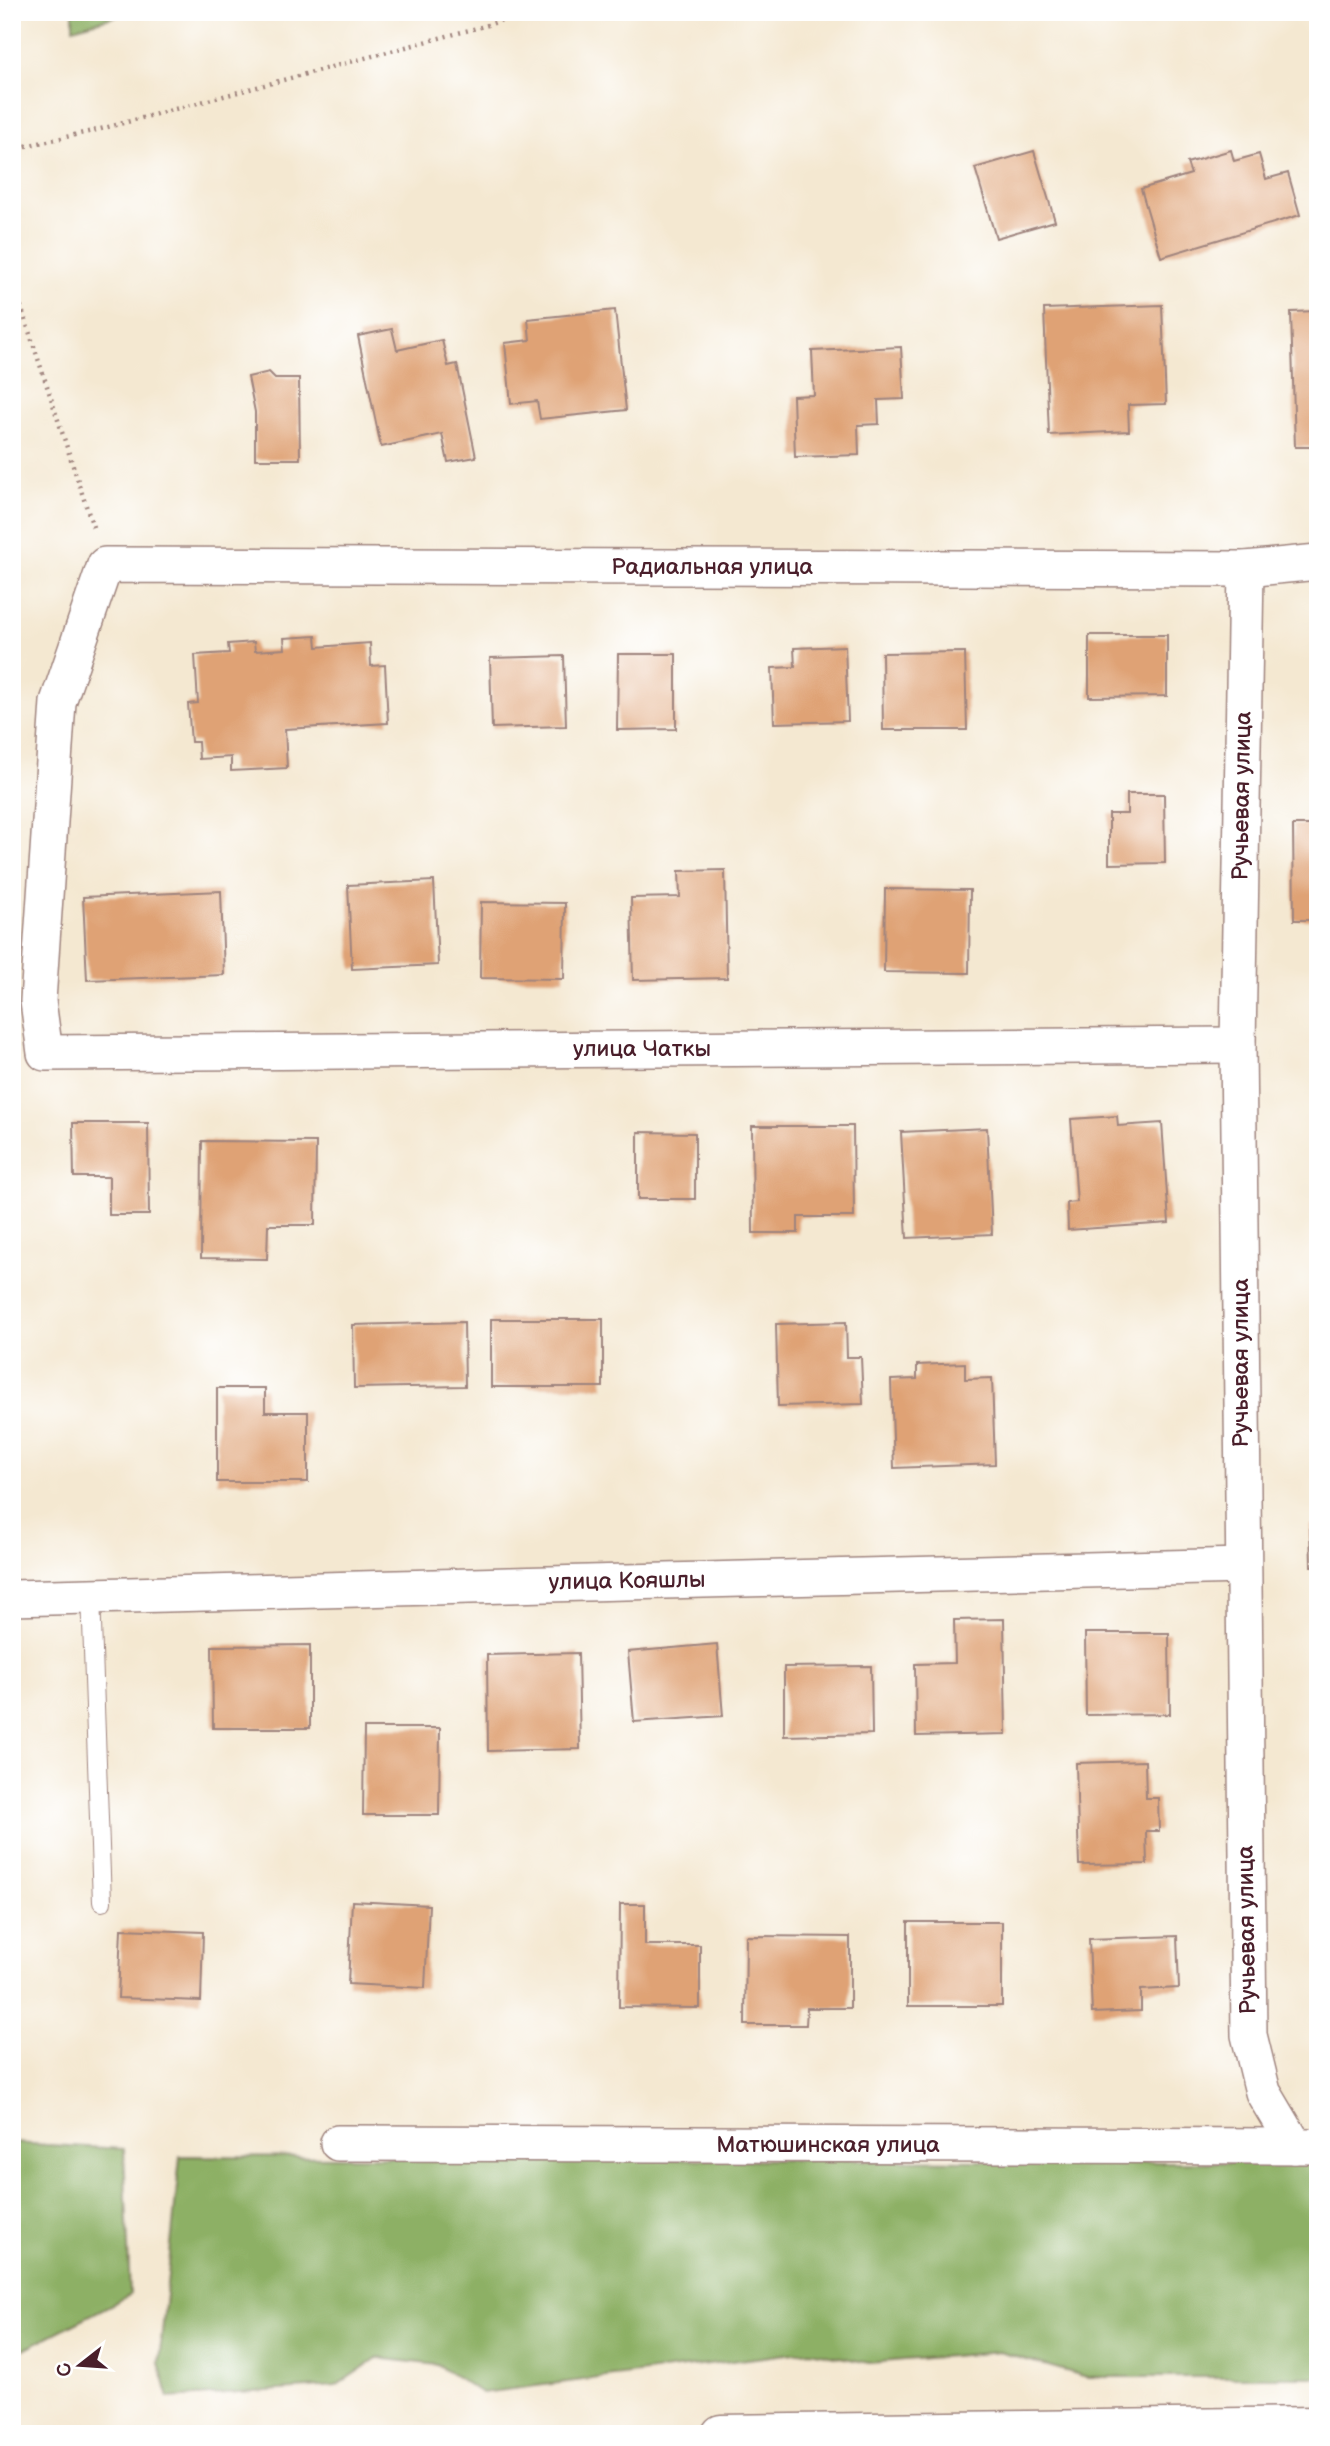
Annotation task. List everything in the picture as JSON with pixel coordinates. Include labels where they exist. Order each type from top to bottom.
[{"type":"street","name":"Радиальная улица","points":[[105,565],[1246,569],[1318,562]]},
{"type":"street","name":"улица Чаткы","points":[[105,565],[58,702],[38,1001],[45,1053],[1238,1045]]},
{"type":"street","name":"Ручьевая улица","points":[[1246,569],[1238,1045],[1249,2035],[1263,2092],[1306,2146]]},
{"type":"street","name":"улица Кояшлы","points":[[12,1598],[1243,1566]]},
{"type":"street","name":"Матюшинская улица","points":[[338,2143],[1306,2146]]},
{"type":"street","points":[[721,2434],[1318,2426]]},
{"type":"lane","points":[[91,1595],[102,1902]]},
{"type":"path","points":[[12,149],[97,130],[488,25],[524,12]]},
{"type":"path","points":[[12,279],[105,565]]},
{"type":"green space","points":[[73,12],[132,12],[73,28]]},
{"type":"green space","points":[[12,2143],[124,2149],[130,2295],[12,2355]]},
{"type":"green space","points":[[180,2156],[1318,2163],[1318,2377],[1087,2377],[999,2352],[869,2363],[810,2351],[482,2393],[437,2365],[377,2358],[336,2386],[169,2398],[159,2363]]},
{"type":"building","points":[[1231,150],[1234,161],[1259,154],[1266,179],[1288,173],[1300,215],[1161,257],[1141,189],[1191,174],[1187,163]]},
{"type":"building","points":[[1034,151],[1055,221],[996,238],[975,168]]},
{"type":"building","points":[[1162,305],[1166,404],[1128,405],[1129,431],[1049,435],[1044,309]]},
{"type":"building","points":[[615,310],[626,410],[540,419],[537,401],[511,404],[505,343],[530,340],[528,319]]},
{"type":"building","points":[[1318,311],[1318,447],[1295,447],[1291,312]]},
{"type":"building","points":[[392,329],[397,350],[442,340],[448,366],[457,364],[476,457],[448,462],[442,434],[381,447],[358,336]]},
{"type":"building","points":[[901,347],[904,399],[878,400],[879,424],[858,425],[859,455],[795,457],[793,396],[814,395],[812,351]]},
{"type":"building","points":[[269,372],[275,378],[299,378],[300,459],[255,459],[255,412],[248,377]]},
{"type":"building","points":[[1089,635],[1167,635],[1167,696],[1089,697]]},
{"type":"building","points":[[316,636],[317,647],[370,643],[371,666],[385,665],[388,723],[285,729],[287,768],[231,771],[231,757],[199,759],[198,742],[191,742],[188,704],[198,703],[195,655],[229,653],[228,644],[254,642],[255,651],[285,649],[284,638]]},
{"type":"building","points":[[845,646],[848,721],[774,723],[772,668],[795,667],[794,648]]},
{"type":"building","points":[[965,652],[967,730],[883,730],[882,653]]},
{"type":"building","points":[[618,654],[676,654],[676,729],[617,730]]},
{"type":"building","points":[[564,656],[566,726],[492,728],[490,658]]},
{"type":"building","points":[[1127,794],[1164,794],[1165,863],[1109,864],[1109,814],[1127,814]]},
{"type":"building","points":[[1293,825],[1318,825],[1318,920],[1294,920]]},
{"type":"building","points":[[725,870],[727,978],[633,980],[631,898],[680,897],[679,871]]},
{"type":"building","points":[[434,881],[438,965],[352,969],[348,885]]},
{"type":"building","points":[[885,889],[970,890],[969,973],[884,972]]},
{"type":"building","points":[[221,891],[224,975],[87,980],[83,897]]},
{"type":"building","points":[[481,902],[565,903],[564,979],[480,978]]},
{"type":"building","points":[[1117,1116],[1118,1126],[1162,1123],[1169,1223],[1068,1230],[1067,1203],[1077,1202],[1071,1119]]},
{"type":"building","points":[[73,1123],[148,1123],[149,1215],[109,1215],[109,1177],[74,1177]]},
{"type":"building","points":[[752,1126],[853,1126],[854,1217],[798,1217],[798,1233],[753,1233]]},
{"type":"building","points":[[987,1128],[992,1234],[907,1238],[901,1132]]},
{"type":"building","points":[[638,1132],[695,1133],[695,1199],[638,1199]]},
{"type":"building","points":[[202,1141],[316,1142],[315,1225],[268,1225],[267,1259],[201,1258]]},
{"type":"building","points":[[491,1319],[603,1319],[603,1387],[491,1387]]},
{"type":"building","points":[[464,1322],[465,1386],[354,1388],[353,1325]]},
{"type":"building","points":[[846,1322],[847,1357],[861,1357],[863,1404],[778,1406],[776,1324]]},
{"type":"building","points":[[965,1363],[965,1379],[992,1378],[995,1464],[894,1468],[891,1380],[917,1379],[917,1365]]},
{"type":"building","points":[[217,1388],[265,1388],[265,1412],[308,1412],[308,1482],[217,1482]]},
{"type":"building","points":[[1310,1525],[1318,1525],[1318,1566],[1311,1566]]},
{"type":"building","points":[[1004,1619],[1006,1734],[916,1736],[915,1664],[955,1663],[954,1620]]},
{"type":"building","points":[[1085,1633],[1169,1633],[1170,1714],[1086,1715]]},
{"type":"building","points":[[717,1644],[723,1716],[634,1722],[628,1652]]},
{"type":"building","points":[[310,1645],[310,1728],[213,1728],[212,1646]]},
{"type":"building","points":[[578,1653],[580,1749],[488,1751],[487,1655]]},
{"type":"building","points":[[871,1666],[872,1734],[784,1736],[784,1667]]},
{"type":"building","points":[[364,1728],[440,1728],[439,1815],[363,1815]]},
{"type":"building","points":[[1145,1761],[1146,1798],[1158,1798],[1159,1831],[1146,1831],[1147,1864],[1079,1865],[1076,1763]]},
{"type":"building","points":[[352,1901],[429,1905],[425,1988],[348,1984]]},
{"type":"building","points":[[620,1904],[645,1904],[645,1945],[700,1945],[700,2008],[619,2007]]},
{"type":"building","points":[[908,1922],[1002,1922],[1002,2006],[908,2006]]},
{"type":"building","points":[[121,1929],[203,1932],[201,2001],[118,1998]]},
{"type":"building","points":[[746,1936],[850,1937],[850,2008],[807,2008],[806,2025],[745,2025]]},
{"type":"building","points":[[1177,1936],[1179,1988],[1141,1990],[1141,2011],[1092,2013],[1089,1939]]}]
